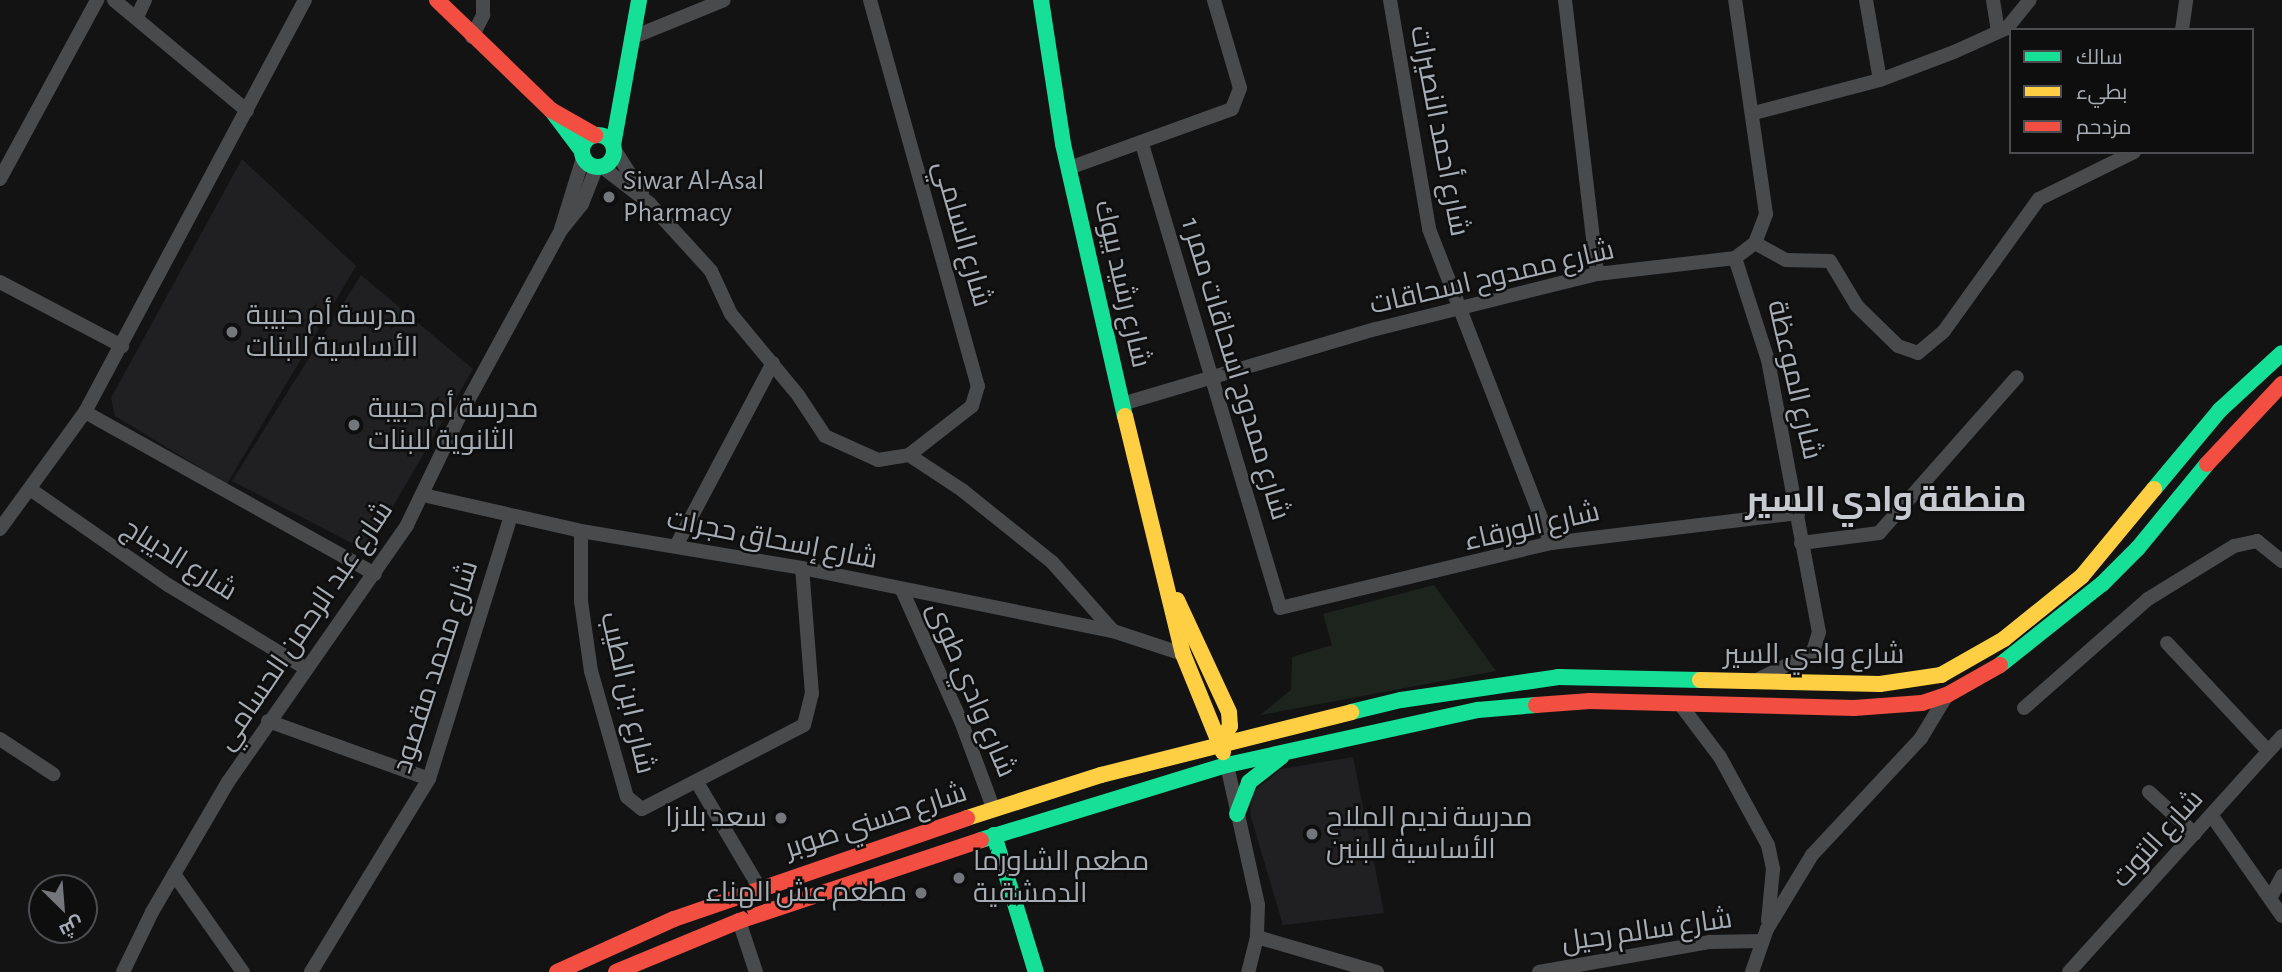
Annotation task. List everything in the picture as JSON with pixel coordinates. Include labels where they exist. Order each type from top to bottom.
[{"type":"main road","points":[[437,0],[472,37],[551,110],[591,160]]},
{"type":"main road","points":[[591,160],[612,158],[620,125],[620,94],[639,0]]},
{"type":"main road","name":"شارع رشيد بيوك","points":[[1041,0],[1069,168],[1182,654],[1220,743]]},
{"type":"main road","points":[[591,160],[585,140],[597,134],[620,94]]},
{"type":"main road","points":[[551,110],[597,134],[613,147]]},
{"type":"main road","name":"شارع وادي السير","points":[[1220,743],[1434,692],[1504,682],[1612,676],[1751,683],[1880,684],[1941,675],[2004,639],[2081,576],[2220,410],[2282,354]]},
{"type":"main road","name":"شارع وادي السير","points":[[1227,765],[1478,710],[1590,701],[1854,708],[1922,703],[1947,695],[1993,670],[2087,598],[2138,548],[2235,429],[2282,384]]},
{"type":"main road","name":"شارع رشيد بيوك","points":[[1164,578],[1198,638],[1229,712],[1230,726],[1220,743]]},
{"type":"main road","points":[[1941,675],[1947,695]]},
{"type":"main road","points":[[1220,743],[1227,765]]},
{"type":"main road","name":"شارع حسني صوبر","points":[[557,972],[612,945],[759,887],[994,810],[1220,743]]},
{"type":"main road","points":[[1237,814],[1255,775],[1293,750]]},
{"type":"main road","name":"شارع حسني صوبر","points":[[616,972],[739,921],[834,888],[994,835],[1227,765]]},
{"type":"main road","points":[[994,835],[1030,970]]},
{"type":"main road","points":[[826,864],[834,888]]},
{"type":"street","points":[[0,179],[97,0]]},
{"type":"street","points":[[114,0],[247,111]]},
{"type":"street","points":[[137,17],[145,0]]},
{"type":"street","points":[[0,529],[85,412],[305,0]]},
{"type":"street","points":[[472,37],[483,15],[483,0]]},
{"type":"street","points":[[631,38],[724,0]]},
{"type":"street","name":"شارع السلمي","points":[[870,0],[978,386],[972,406],[909,454]]},
{"type":"street","points":[[1069,168],[1217,116],[1239,100],[1238,75],[1214,0]]},
{"type":"street","name":"شارع أحمد النصيرات","points":[[1390,0],[1420,196],[1457,308],[1551,543]]},
{"type":"street","points":[[1565,0],[1597,274]]},
{"type":"street","points":[[1735,0],[1754,113],[1766,214],[1755,243],[1735,258]]},
{"type":"street","points":[[1866,0],[1880,80]]},
{"type":"street","points":[[1993,0],[1998,32]]},
{"type":"street","points":[[1754,113],[1880,80],[1998,32],[2013,23],[2030,0]]},
{"type":"street","points":[[2182,28],[2186,0]]},
{"type":"street","name":"شارع ممدوح اسحاقات ممر 1","points":[[1142,144],[1280,608]]},
{"type":"street","points":[[613,147],[649,203],[711,271],[731,314],[773,363],[825,436],[878,460],[909,454],[992,511],[1037,549],[1113,631]]},
{"type":"street","points":[[1755,243],[1786,260],[1830,261],[1857,306],[1898,346],[1917,353],[1944,331],[2039,199],[2130,154]]},
{"type":"street","points":[[591,160],[649,203]]},
{"type":"street","name":"شارع عبد الرحمن الحسامي","points":[[123,972],[174,874],[268,720],[375,574],[423,495],[458,419],[561,230],[591,160]]},
{"type":"street","name":"شارع ممدوح اسحاقات","points":[[1122,404],[1457,308],[1597,274],[1735,258]]},
{"type":"street","name":"شارع الموعظة","points":[[1735,258],[1759,321],[1798,513],[1819,642],[1813,652],[1751,683]]},
{"type":"street","points":[[0,282],[122,346]]},
{"type":"street","points":[[676,546],[773,363]]},
{"type":"street","points":[[1801,542],[1879,533],[2017,377]]},
{"type":"street","points":[[85,412],[375,574]]},
{"type":"street","name":"شارع الديباج","points":[[30,489],[168,585],[305,667]]},
{"type":"street","name":"شارع إسحاق حجرات","points":[[423,495],[581,531],[802,568],[1113,631],[1182,654]]},
{"type":"street","name":"شارع الورقاء","points":[[1280,608],[1551,543],[1798,513]]},
{"type":"street","name":"شارع محمد مقصود","points":[[311,972],[429,779],[511,516]]},
{"type":"street","name":"شارع ابن الطيب","points":[[581,531],[581,601],[591,671],[626,797],[634,807],[651,808],[804,725],[812,694],[802,568]]},
{"type":"street","points":[[2024,708],[2148,599],[2234,546],[2257,541],[2282,561]]},
{"type":"street","name":"شارع وادي طوى","points":[[902,590],[961,721],[994,810]]},
{"type":"street","points":[[2167,643],[2268,751]]},
{"type":"street","points":[[1752,972],[1765,935],[1812,855],[1921,738],[1947,695]]},
{"type":"street","points":[[1680,704],[1720,757],[1768,845],[1773,869],[1765,935]]},
{"type":"street","points":[[268,720],[429,779]]},
{"type":"street","name":"شارع التوت","points":[[2069,972],[2282,736]]},
{"type":"street","points":[[0,738],[54,774]]},
{"type":"street","points":[[1227,765],[1258,905],[1257,937],[1248,972]]},
{"type":"street","points":[[698,784],[759,887]]},
{"type":"street","points":[[2149,792],[2195,835]]},
{"type":"street","points":[[2212,816],[2282,916]]},
{"type":"street","points":[[174,874],[243,972]]},
{"type":"street","points":[[2271,897],[2282,876]]},
{"type":"street","points":[[739,921],[756,972]]},
{"type":"street","name":"شارع سالم رحيل","points":[[1539,972],[1573,969],[1710,942],[1765,935]]},
{"type":"street","points":[[1257,937],[1377,972]]},
{"type":"shaded area","name":"مدرسة أم حبيبة الأساسية للبنات","points":[[242,159],[356,266],[227,484],[115,416],[111,398]]},
{"type":"shaded area","name":"مدرسة أم حبيبة الثانوية للبنات","points":[[361,275],[473,369],[367,551],[232,481]]},
{"type":"shaded area","points":[[1434,585],[1496,671],[1260,715],[1291,690],[1292,657],[1332,645],[1323,614]]},
{"type":"shaded area","name":"مدرسة نديم الملاح الأساسية للبنين","points":[[1353,757],[1384,913],[1283,925],[1250,814],[1253,792],[1281,769]]},
{"type":"traffic: fast","points":[[613,145],[639,0]]},
{"type":"traffic: fast","points":[[1041,0],[1063,144],[1125,416]]},
{"type":"traffic: fast","points":[[552,111],[582,151]]},
{"type":"traffic: fast","points":[[598,135],[609,140],[614,151],[609,162],[598,167],[587,162],[582,151],[587,140],[598,135]]},
{"type":"traffic: fast","points":[[2154,489],[2220,410],[2282,353]]},
{"type":"traffic: fast","points":[[2000,665],[2102,584],[2138,548],[2207,464]]},
{"type":"traffic: fast","points":[[1351,712],[1401,700],[1558,677],[1700,680]]},
{"type":"traffic: fast","points":[[981,840],[1227,765],[1478,710],[1536,705]]},
{"type":"traffic: fast","points":[[1237,814],[1249,782],[1281,757]]},
{"type":"traffic: fast","points":[[994,835],[1036,972]]},
{"type":"traffic: slow","points":[[1125,416],[1183,654],[1223,752]]},
{"type":"traffic: slow","points":[[1700,680],[1880,684],[1941,675],[2004,639],[2082,576],[2154,489]]},
{"type":"traffic: slow","points":[[1177,600],[1229,712],[1230,726],[1220,743]]},
{"type":"traffic: slow","points":[[967,818],[1101,775],[1351,712]]},
{"type":"traffic: jam","points":[[437,0],[551,110],[595,135]]},
{"type":"traffic: jam","points":[[2207,464],[2282,384]]},
{"type":"traffic: jam","points":[[1536,705],[1590,701],[1854,708],[1922,703],[1947,695],[2000,665]]},
{"type":"traffic: jam","points":[[557,972],[674,919],[967,818]]},
{"type":"traffic: jam","points":[[616,972],[739,921],[981,840]]},
{"type":"place","name":"Siwar Al-Asal Pharmacy","points":[[609,197]]},
{"type":"place","name":"مدرسة أم حبيبة الأساسية للبنات","points":[[232,332]]},
{"type":"place","name":"مدرسة أم حبيبة الثانوية للبنات","points":[[354,425]]},
{"type":"place","name":"سعد بلازا","points":[[781,818]]},
{"type":"place","name":"مدرسة نديم الملاح الأساسية للبنين","points":[[1312,834]]},
{"type":"place","name":"مطعم الشاورما الدمشقية","points":[[959,878]]},
{"type":"place","name":"مطعم عش الهناء","points":[[921,893]]},
{"type":"district","name":"منطقة وادي السير","points":[[1886,501]]}]
